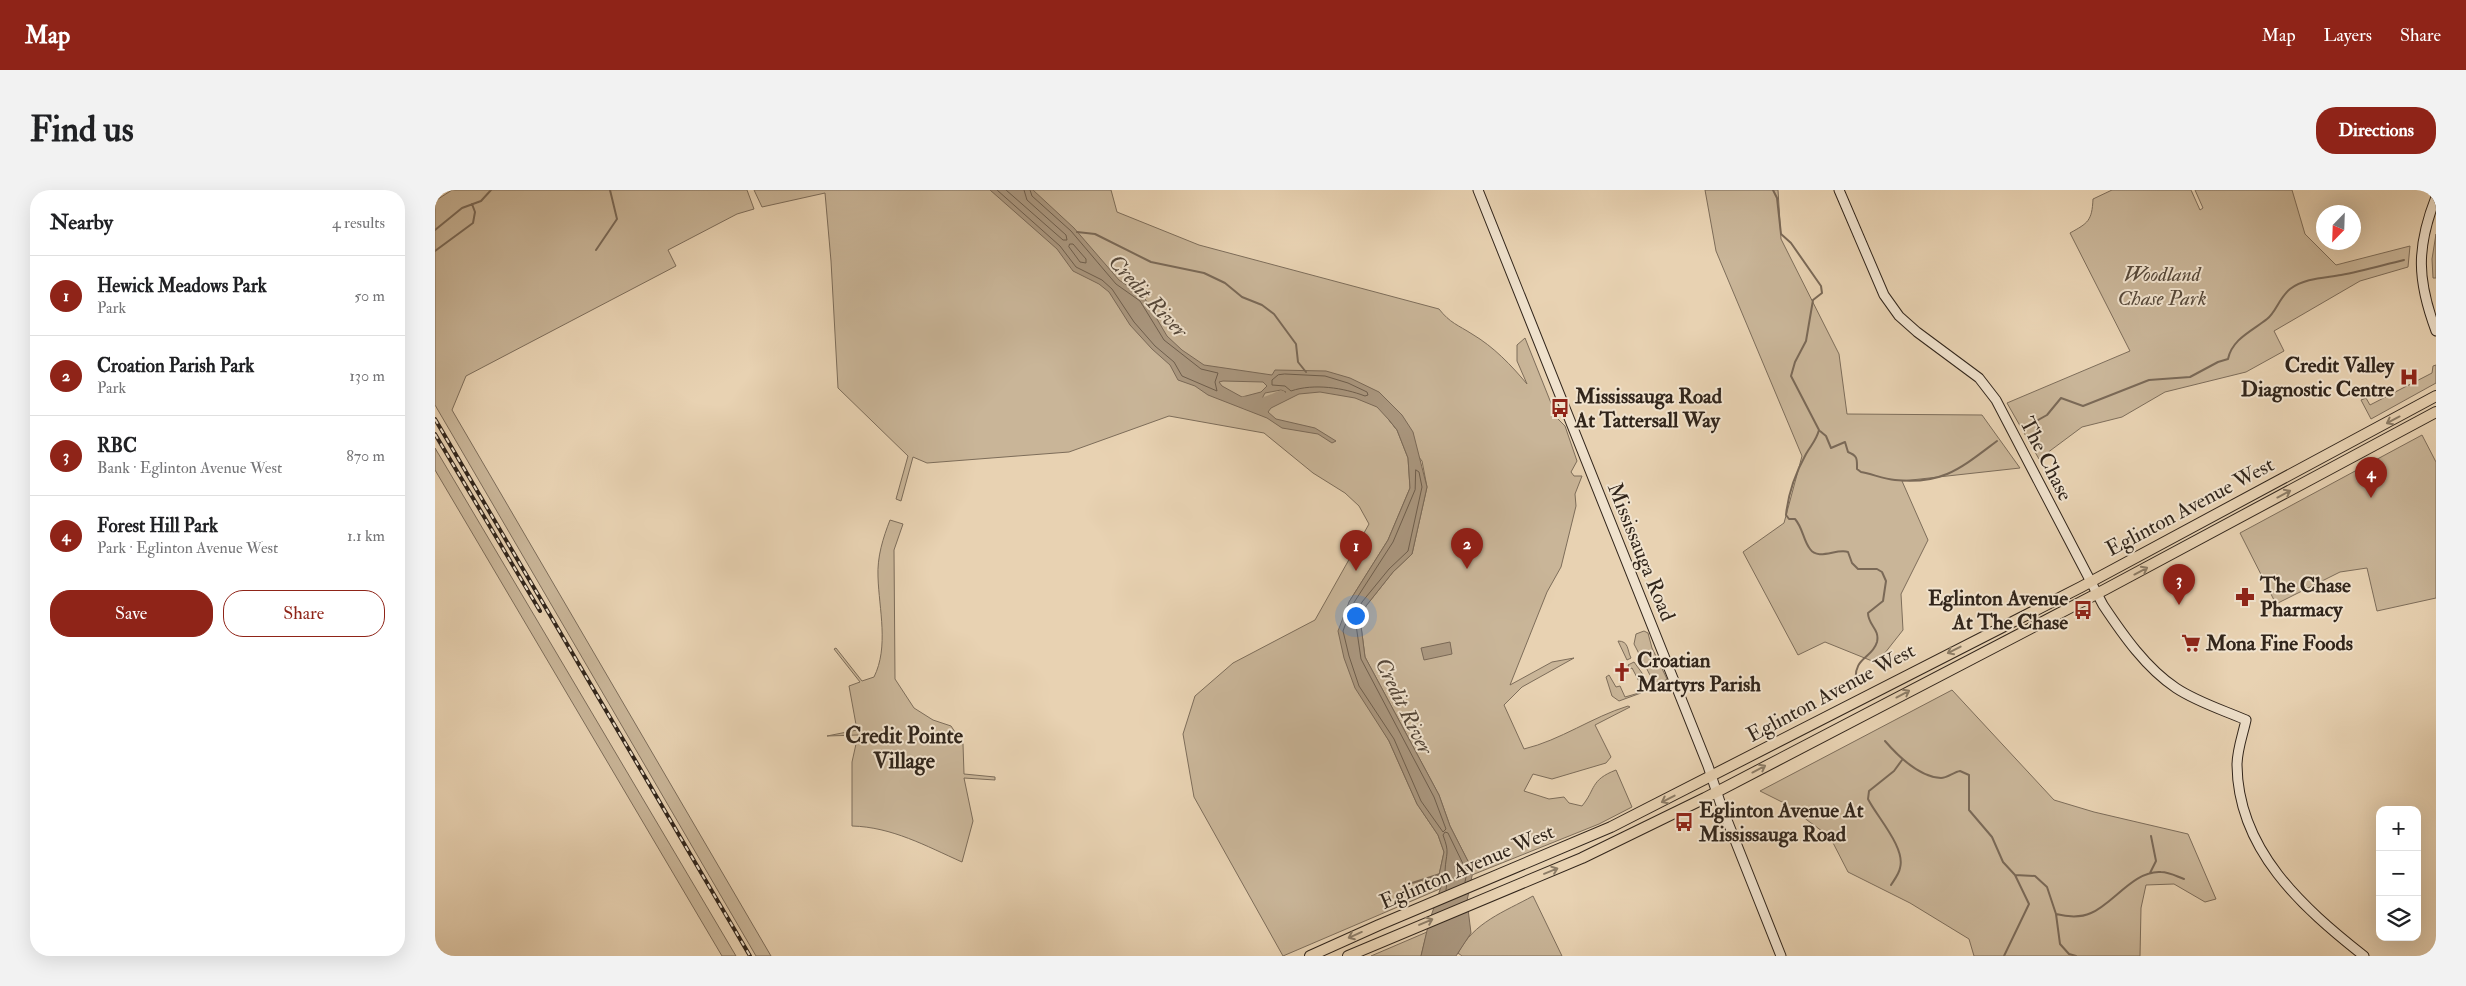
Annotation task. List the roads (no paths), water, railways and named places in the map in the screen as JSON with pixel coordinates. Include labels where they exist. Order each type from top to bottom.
[{"type":"main road","name":"Eglinton Avenue West","points":[[1310,956],[1611,827],[2091,582],[2436,396]]},
{"type":"main road","name":"Eglinton Avenue West","points":[[1348,956],[1582,858],[1716,792],[2097,594],[2436,412]]},
{"type":"street","name":"Mississauga Road","points":[[1478,190],[1781,956]]},
{"type":"street","name":"The Chase","points":[[1839,190],[1884,295],[1899,316],[1917,332],[1979,378],[1996,400],[2097,594],[2115,623],[2163,677],[2177,689],[2197,700],[2246,720],[2237,764],[2240,798],[2252,835],[2268,863],[2308,908],[2364,956]]},
{"type":"street","points":[[2436,198],[2423,238],[2420,267],[2425,298],[2436,331]]},
{"type":"water","name":"Credit River","points":[[990,190],[1033,190],[1074,228],[1119,280],[1144,297],[1167,336],[1182,350],[1204,365],[1272,375],[1275,370],[1326,371],[1350,378],[1379,392],[1402,415],[1413,432],[1427,487],[1412,554],[1393,572],[1366,606],[1360,618],[1365,657],[1439,795],[1450,826],[1473,871],[1467,901],[1471,933],[1456,956],[1421,956],[1429,922],[1443,881],[1439,875],[1444,852],[1438,835],[1417,804],[1389,741],[1355,688],[1344,658],[1338,631],[1349,602],[1388,540],[1410,488],[1408,458],[1397,430],[1377,407],[1355,398],[1320,392],[1299,394],[1271,408],[1268,412],[1276,419],[1315,428],[1336,441],[1332,443],[1318,434],[1282,428],[1267,418],[1208,395],[1195,386],[1178,380],[1170,365],[1130,325],[1109,292],[1099,284],[1073,271],[1057,249]],"holes":[[[1219,382],[1263,382],[1267,386],[1261,392],[1242,397],[1222,386]],[[1281,390],[1286,392],[1258,406],[1265,393]]]},
{"type":"water","points":[[1450,642],[1452,654],[1424,660],[1421,648]]},
{"type":"waterway","points":[[435,230],[462,208],[481,201],[491,190]]},
{"type":"waterway","points":[[596,250],[617,219],[610,190]]},
{"type":"waterway","points":[[1773,190],[1777,198],[1781,234],[1791,243],[1821,286],[1822,293],[1813,300],[1806,341],[1795,362],[1791,376],[1819,430],[1796,476],[1786,515],[1789,519],[1795,519],[1798,523],[1813,552],[1818,554],[1848,552],[1852,563],[1858,569],[1877,569],[1882,572],[1886,581],[1883,601],[1868,613],[1877,634],[1877,642],[1875,648],[1857,668],[1856,682]]},
{"type":"waterway","points":[[435,251],[473,223],[475,212],[472,204]]},
{"type":"waterway","points":[[1077,232],[1095,234],[1151,262],[1204,273],[1225,283],[1242,297],[1262,305],[1274,314],[1296,344],[1298,362],[1306,372]]},
{"type":"waterway","points":[[2031,424],[2047,415],[2061,398],[2083,406],[2149,380],[2190,377],[2218,362],[2228,359],[2230,352],[2238,341],[2270,316],[2283,296],[2296,285],[2315,279],[2404,260]]},
{"type":"waterway","name":"Credit River","points":[[1244,402],[1253,405],[1268,402],[1281,396]]},
{"type":"waterway","points":[[1820,431],[1826,436],[1831,448],[1845,442],[1848,452],[1856,458],[1857,469],[1861,472],[1887,479],[1912,481],[1939,477],[1962,467],[1997,441]]},
{"type":"waterway","points":[[1885,741],[1910,765],[1925,774],[1941,778],[1960,771],[1969,775],[1969,810],[1992,837],[2003,862],[2015,875],[2035,876],[2047,887],[2056,914],[2060,944],[2069,954],[2076,956]]},
{"type":"waterway","points":[[1891,885],[1898,875],[1900,868],[1899,851],[1868,799],[1869,791],[1894,771],[1902,760]]},
{"type":"waterway","points":[[2150,873],[2156,861],[2151,836]]},
{"type":"waterway","points":[[2056,914],[2083,916],[2091,913],[2099,909],[2133,882],[2151,873],[2167,873],[2184,879]]},
{"type":"waterway","points":[[1406,885],[1440,874]]},
{"type":"waterway","points":[[2004,956],[2029,904],[2015,875]]},
{"type":"railway","points":[[435,419],[750,956]]},
{"type":"railway","points":[[435,434],[540,611]]},
{"type":"place","name":"Credit Valley Diagnostic Centre","points":[[2409,377]]},
{"type":"place","name":"Mississauga Road At Tattersall Way","points":[[1560,408]]},
{"type":"place","name":"Forest Hill Park","points":[[2371,498]]},
{"type":"place","name":"Croation Parish Park","points":[[1467,569]]},
{"type":"place","name":"Hewick Meadows Park","points":[[1356,571]]},
{"type":"place","name":"The Chase Pharmacy","points":[[2245,597]]},
{"type":"place","name":"RBC","points":[[2179,605]]},
{"type":"place","name":"Eglinton Avenue At The Chase","points":[[2083,610]]},
{"type":"place","name":"Mona Fine Foods","points":[[2191,643]]},
{"type":"place","name":"Croatian Martyrs Parish","points":[[1622,672]]},
{"type":"place","name":"Eglinton Avenue At Mississauga Road","points":[[1684,822]]},
{"type":"district","name":"Credit Pointe Village","points":[[904,748]]},
{"type":"park label","name":"Woodland Chase Park","points":[[2162,286]]}]
